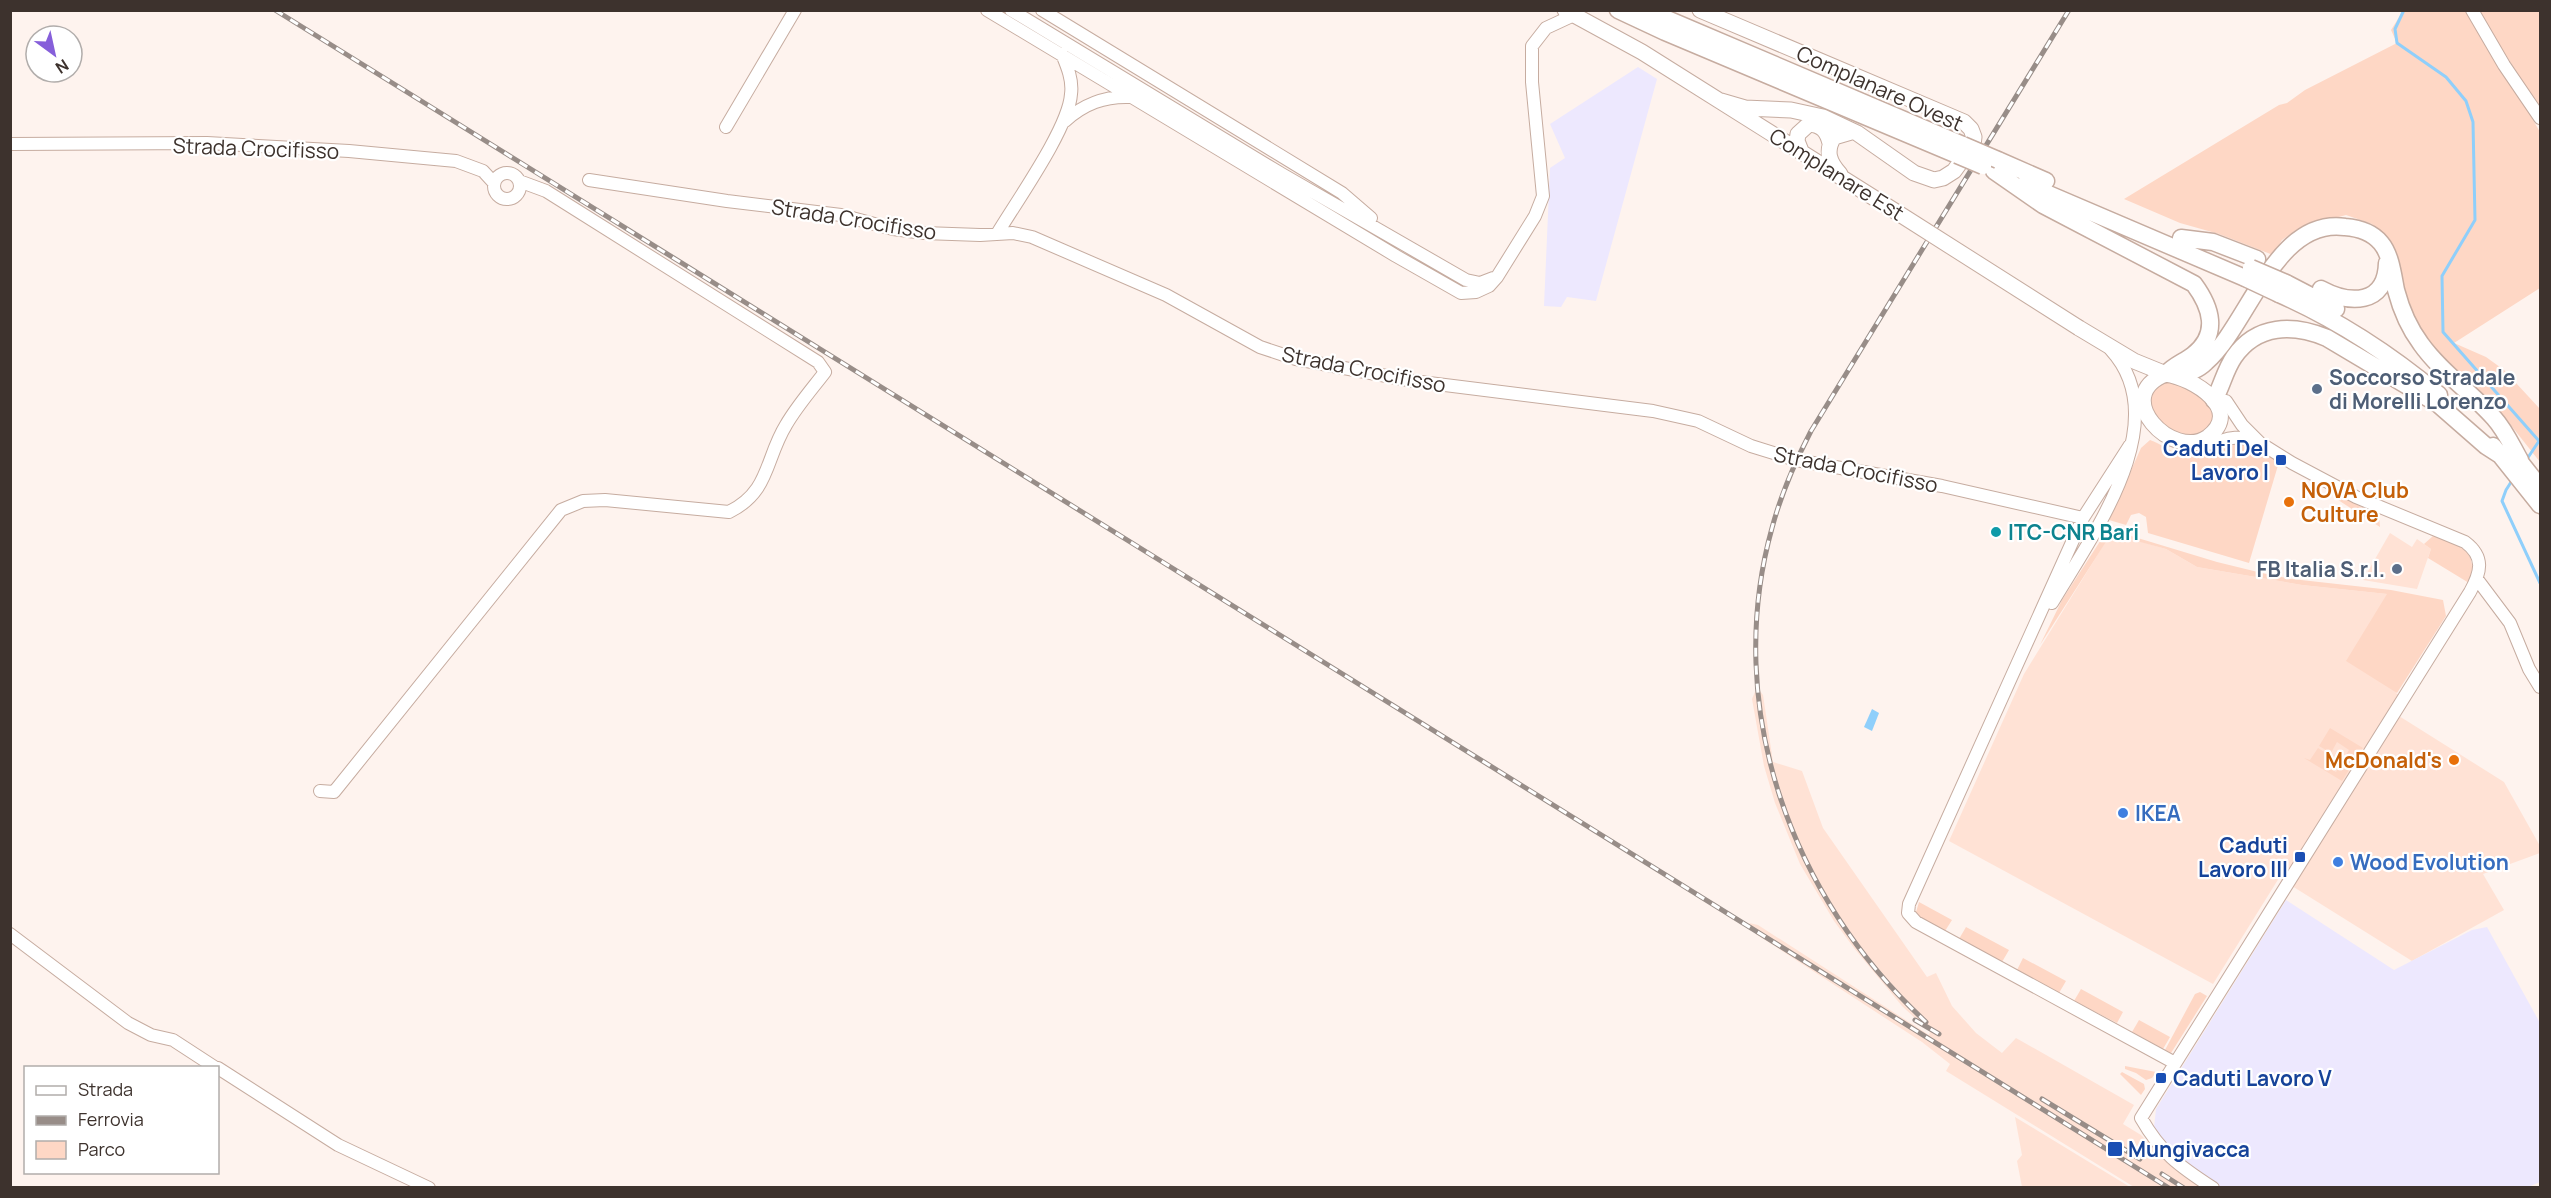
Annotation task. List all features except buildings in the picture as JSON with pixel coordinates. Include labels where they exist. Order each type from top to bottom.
[{"type":"highway","points":[[1618,10],[1665,32],[1960,150]]},
{"type":"highway","points":[[1646,10],[1994,167],[2251,268],[2285,284],[2335,297],[2357,300],[2370,296],[2381,287],[2387,274],[2387,254]]},
{"type":"highway","points":[[1994,167],[2181,238],[2213,242],[2251,268],[2285,284],[2317,311],[2348,328],[2412,373],[2541,487]]},
{"type":"highway","points":[[1994,167],[2043,205],[2194,284],[2207,302],[2211,319],[2208,335],[2196,352],[2172,367],[2172,375],[2198,369],[2219,348],[2283,254],[2300,237],[2328,227],[2355,228],[2369,233],[2381,243],[2387,254],[2402,308],[2420,344],[2495,419],[2509,459],[2541,505]]},
{"type":"highway","points":[[2221,396],[2234,357],[2252,338],[2279,328],[2309,330],[2327,338],[2438,404],[2486,446],[2509,459]]},
{"type":"highway","points":[[2219,348],[2212,374],[2221,396]]},
{"type":"main road","name":"Complanare Ovest","points":[[1700,10],[1964,122],[1971,129],[1974,137],[1973,145],[1962,163],[1943,178],[1934,180],[1914,173],[1842,125],[1806,112],[1745,108],[1721,101]]},
{"type":"main road","name":"Complanare Est","points":[[1569,13],[1642,52],[2106,345],[2134,361],[2172,375]]},
{"type":"main road","points":[[1801,151],[1797,141],[1798,134],[1809,124],[1817,124],[1823,129],[1830,143],[1829,158],[1844,179]]},
{"type":"main road","points":[[1830,143],[1839,134],[1851,132]]},
{"type":"main road","points":[[2172,375],[2221,396],[2220,418],[2216,429],[2202,440],[2193,443],[2181,441],[2161,431],[2145,411],[2143,397],[2146,387],[2154,378],[2172,375]]},
{"type":"street","points":[[726,127],[795,10]]},
{"type":"street","points":[[987,10],[1461,293],[1476,292],[1489,286],[1535,216],[1542,196],[1532,82],[1532,46],[1546,28],[1569,13]]},
{"type":"street","points":[[1011,10],[1280,173],[1466,280],[1480,283],[1497,277]]},
{"type":"street","points":[[1042,10],[1342,193],[1390,235]]},
{"type":"street","points":[[2472,10],[2504,65],[2541,118]]},
{"type":"street","points":[[1062,54],[1070,75],[1071,94],[1065,121]]},
{"type":"street","points":[[997,234],[1065,121],[1079,109],[1098,100],[1115,96],[1131,98]]},
{"type":"street","name":"Strada Crocifisso","points":[[10,144],[207,143],[349,151],[456,160],[498,179]]},
{"type":"street","points":[[320,791],[334,792],[561,510],[583,501],[604,500],[729,512],[744,505],[759,488],[785,426],[825,372],[818,362],[546,191],[519,181],[514,175],[498,179],[498,196],[506,200],[528,191],[546,191]]},
{"type":"street","name":"Strada Crocifisso","points":[[589,180],[727,201],[841,215],[893,229],[924,233],[1013,233],[1032,237],[1166,295],[1260,347],[1296,359],[1413,381],[1653,411],[1698,421],[1751,446],[1796,460],[1942,486],[2083,518]]},
{"type":"street","points":[[515,197],[520,189],[519,181]]},
{"type":"street","points":[[2106,345],[2128,373],[2134,395],[2136,418],[2119,483]]},
{"type":"street","points":[[2221,396],[2260,443]]},
{"type":"street","points":[[2023,651],[2098,527],[2137,450],[2145,411]]},
{"type":"street","points":[[2193,443],[2203,444],[2235,436],[2260,443],[2356,498],[2465,542],[2473,548],[2479,558],[2481,568],[2477,579],[2141,1118],[2155,1142],[2180,1167],[2213,1188]]},
{"type":"street","points":[[2130,445],[2083,518],[1908,904],[1908,913],[1916,922],[2175,1063]]},
{"type":"street","points":[[2477,579],[2510,623],[2529,669],[2541,687]]},
{"type":"street","points":[[10,934],[128,1023],[151,1035],[173,1040],[214,1066]]},
{"type":"street","points":[[219,1069],[338,1145],[429,1188]]},
{"type":"shaded area","points":[[1638,67],[1657,79],[1596,301],[1567,297],[1561,307],[1544,306],[1550,168],[1565,158],[1550,124]]},
{"type":"shaded area","points":[[2111,533],[2166,549],[2197,567],[2302,585],[2387,594],[2396,693],[2408,701],[2399,716],[2504,782],[2540,846],[2540,853],[2483,874],[2504,910],[2412,961],[2279,878],[2213,984],[1949,841],[2024,674]]},
{"type":"shaded area","name":"FB Italia S.r.l.","points":[[2390,533],[2412,547],[2417,539],[2431,549],[2417,589],[2363,580]]},
{"type":"shaded area","points":[[1757,687],[1763,695],[1773,762],[1802,771],[1823,828],[1927,977],[1936,973],[1952,1006],[1976,1033],[2002,1053],[2016,1038],[2134,1105],[2123,1124],[2141,1135],[2174,1169],[2203,1187],[2134,1187],[1946,1071],[1950,1064],[1922,1042],[1756,934],[1749,923],[1758,925],[1929,1035],[1930,1032],[1902,1006],[1854,948],[1834,921],[1800,864],[1775,803],[1764,766],[1752,699]]},
{"type":"shaded area","points":[[2286,900],[2394,970],[2472,930],[2487,927],[2540,1023],[2540,1182],[2528,1187],[2220,1187],[2180,1162],[2154,1128],[2156,1109]]},
{"type":"shaded area","points":[[2015,1117],[2130,1187],[2022,1187],[2017,1161],[2022,1155]]},
{"type":"green space","points":[[2403,11],[2469,11],[2540,132],[2540,288],[2454,343],[2486,357],[2504,370],[2540,409],[2540,462],[2494,404],[2440,358],[2427,340],[2407,307],[2397,258],[2389,238],[2372,224],[2346,215],[2317,223],[2296,230],[2282,240],[2273,255],[2219,234],[2180,223],[2124,199],[2279,105],[2287,103],[2305,90],[2397,43],[2391,30]]},
{"type":"green space","points":[[2478,11],[2540,11],[2540,109]]},
{"type":"green space","points":[[2166,381],[2189,388],[2202,397],[2211,410],[2213,418],[2207,430],[2193,435],[2184,435],[2168,429],[2161,423],[2151,407],[2151,390]]},
{"type":"green space","points":[[2150,440],[2184,455],[2201,453],[2232,441],[2247,442],[2279,462],[2249,563],[2148,533],[2146,517],[2139,513],[2131,515],[2126,525],[2109,520],[2141,448]]},
{"type":"green space","points":[[2337,495],[2379,515],[2380,527],[2335,498]]},
{"type":"green space","points":[[2108,529],[2217,562],[2266,574],[2391,590],[2443,600],[2446,616],[2397,693],[2346,661],[2387,594],[2302,585],[2197,567],[2166,549],[2111,534],[2040,645],[2062,600]]},
{"type":"green space","points":[[2433,536],[2452,543],[2470,556],[2472,572],[2469,583],[2428,558],[2431,549],[2424,544]]},
{"type":"green space","points":[[2330,728],[2363,748],[2342,781],[2304,758],[2310,760],[2318,748],[2329,755],[2324,765],[2336,772],[2349,750],[2337,742],[2331,753],[2319,746]]},
{"type":"green space","points":[[1919,902],[1952,920],[1945,931],[1917,916]]},
{"type":"green space","points":[[1966,927],[2009,950],[2002,962],[1959,939]]},
{"type":"green space","points":[[2023,958],[2066,981],[2059,993],[2017,970]]},
{"type":"green space","points":[[2081,989],[2123,1012],[2117,1023],[2074,1001]]},
{"type":"green space","points":[[2200,992],[2207,996],[2171,1053],[2165,1050],[2195,994]]},
{"type":"green space","points":[[2139,1020],[2170,1037],[2163,1049],[2132,1032]]},
{"type":"green space","points":[[2125,1066],[2156,1072],[2152,1078],[2146,1080],[2125,1069]]},
{"type":"green space","points":[[2122,1072],[2144,1084],[2145,1089],[2141,1095],[2120,1074]]},
{"type":"water","points":[[1872,709],[1879,713],[1872,731],[1864,727]]},
{"type":"waterway","points":[[2404,10],[2395,29],[2397,43],[2446,77],[2466,101],[2473,122],[2475,220],[2442,276],[2443,332],[2539,441],[2527,459]]},
{"type":"waterway","points":[[2513,479],[2502,501],[2540,583]]},
{"type":"railway","points":[[275,10],[2169,1188]]},
{"type":"railway","points":[[1926,1022],[1879,973],[1838,918],[1805,858],[1780,796],[1763,730],[1756,663],[1759,596],[1776,515],[1789,478],[1811,431],[2069,10]]},
{"type":"railway","points":[[1915,1020],[1939,1034]]},
{"type":"railway","points":[[2042,1099],[2140,1159]]},
{"type":"railway","points":[[2162,1174],[2184,1188]]},
{"type":"place","name":"Soccorso Stradale di Morelli Lorenzo","points":[[2317,389]]},
{"type":"place","name":"Caduti Del Lavoro I","points":[[2281,460]]},
{"type":"place","name":"NOVA Club Culture","points":[[2289,502]]},
{"type":"place","name":"ITC-CNR Bari","points":[[1996,532]]},
{"type":"place","name":"FB Italia S.r.l.","points":[[2397,569]]},
{"type":"place","name":"McDonald's","points":[[2454,760]]},
{"type":"place","name":"IKEA","points":[[2123,813]]},
{"type":"place","name":"Caduti Lavoro III","points":[[2300,857]]},
{"type":"place","name":"Wood Evolution","points":[[2338,862]]},
{"type":"place","name":"Caduti Lavoro V","points":[[2161,1078]]},
{"type":"place","name":"Mungivacca","points":[[2115,1149]]}]
